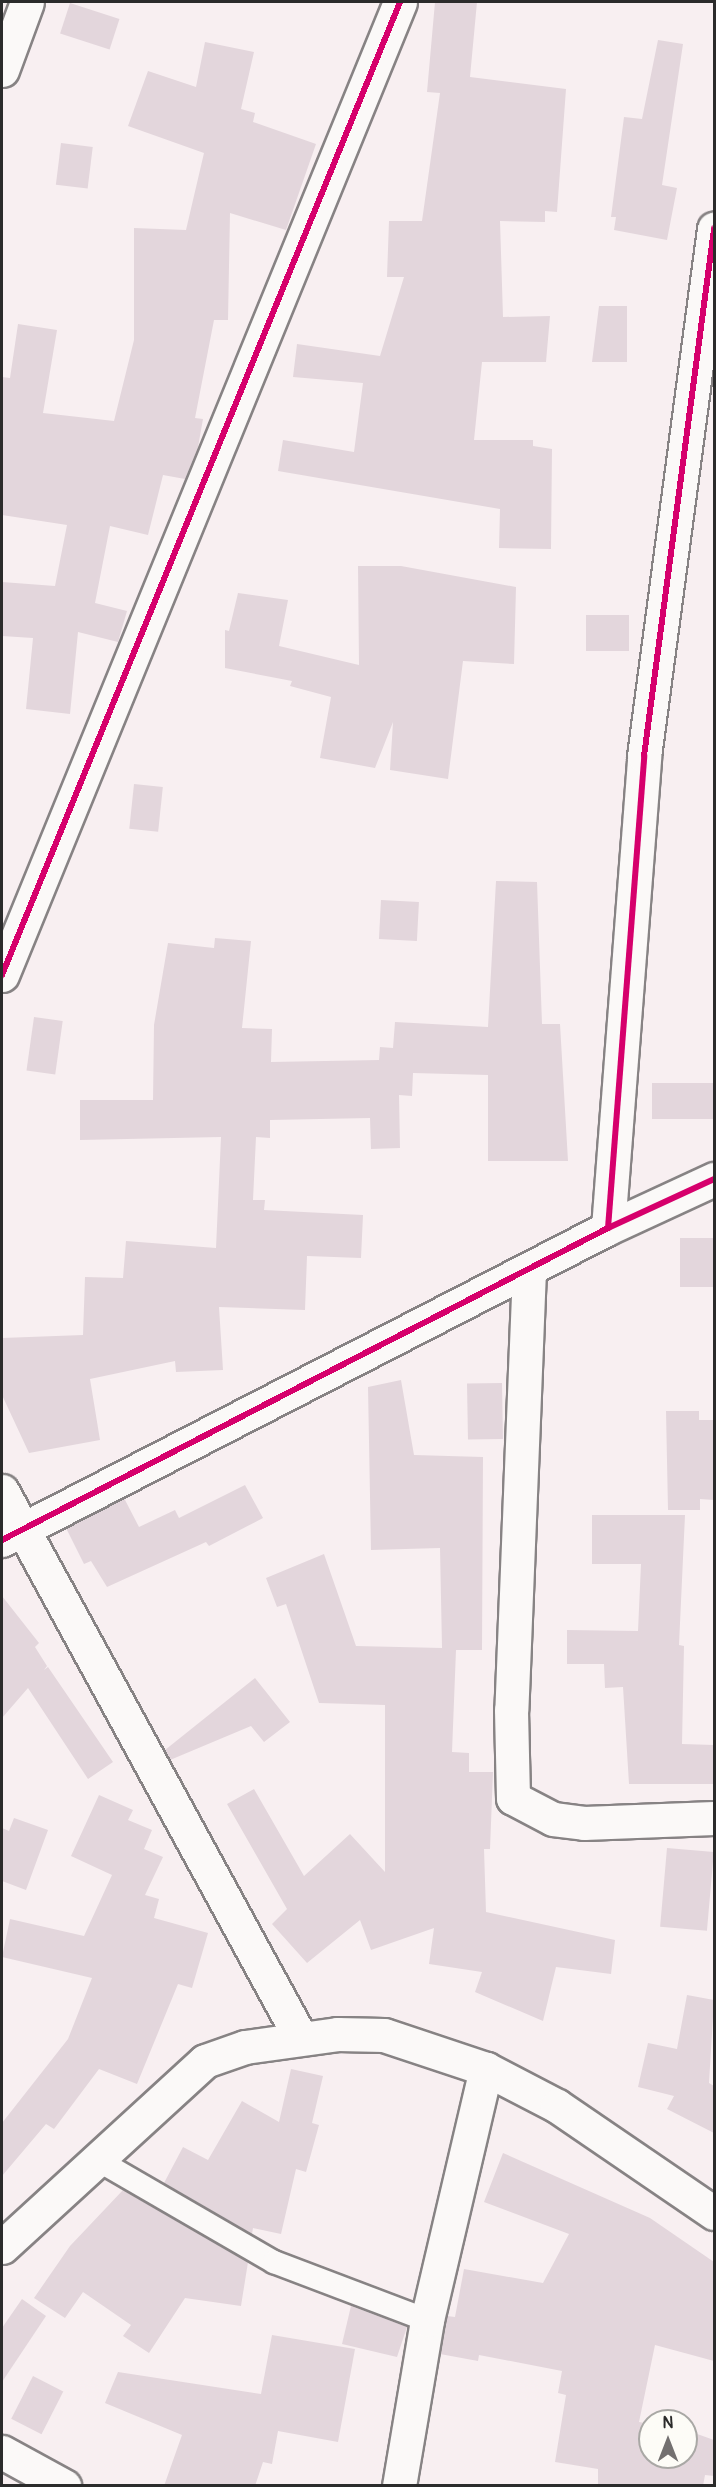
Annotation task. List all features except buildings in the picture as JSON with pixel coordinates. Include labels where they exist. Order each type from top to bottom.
[{"type":"street","points":[[2,70],[27,2]]},
{"type":"street","points":[[2,975],[400,2]]},
{"type":"street","points":[[608,1228],[644,756],[714,229]]},
{"type":"street","points":[[12,1535],[608,1228],[714,1179]]},
{"type":"street","points":[[529,1270],[511,1710],[513,1798],[553,1819],[584,1823],[714,1818]]},
{"type":"street","points":[[2,1491],[12,1535],[300,2037]]},
{"type":"street","points":[[2,2247],[205,2061],[300,2037],[384,2035],[486,2069],[557,2106],[714,2213]]},
{"type":"street","points":[[399,2486],[427,2320],[486,2069]]},
{"type":"street","points":[[2,2452],[64,2486]]},
{"type":"lane","points":[[96,2159],[274,2262],[427,2320]]},
{"type":"cycle path","points":[[2,975],[400,2]]},
{"type":"cycle path","points":[[608,1228],[644,756],[714,229]]},
{"type":"cycle path","points":[[2,1540],[608,1228],[714,1179]]}]
